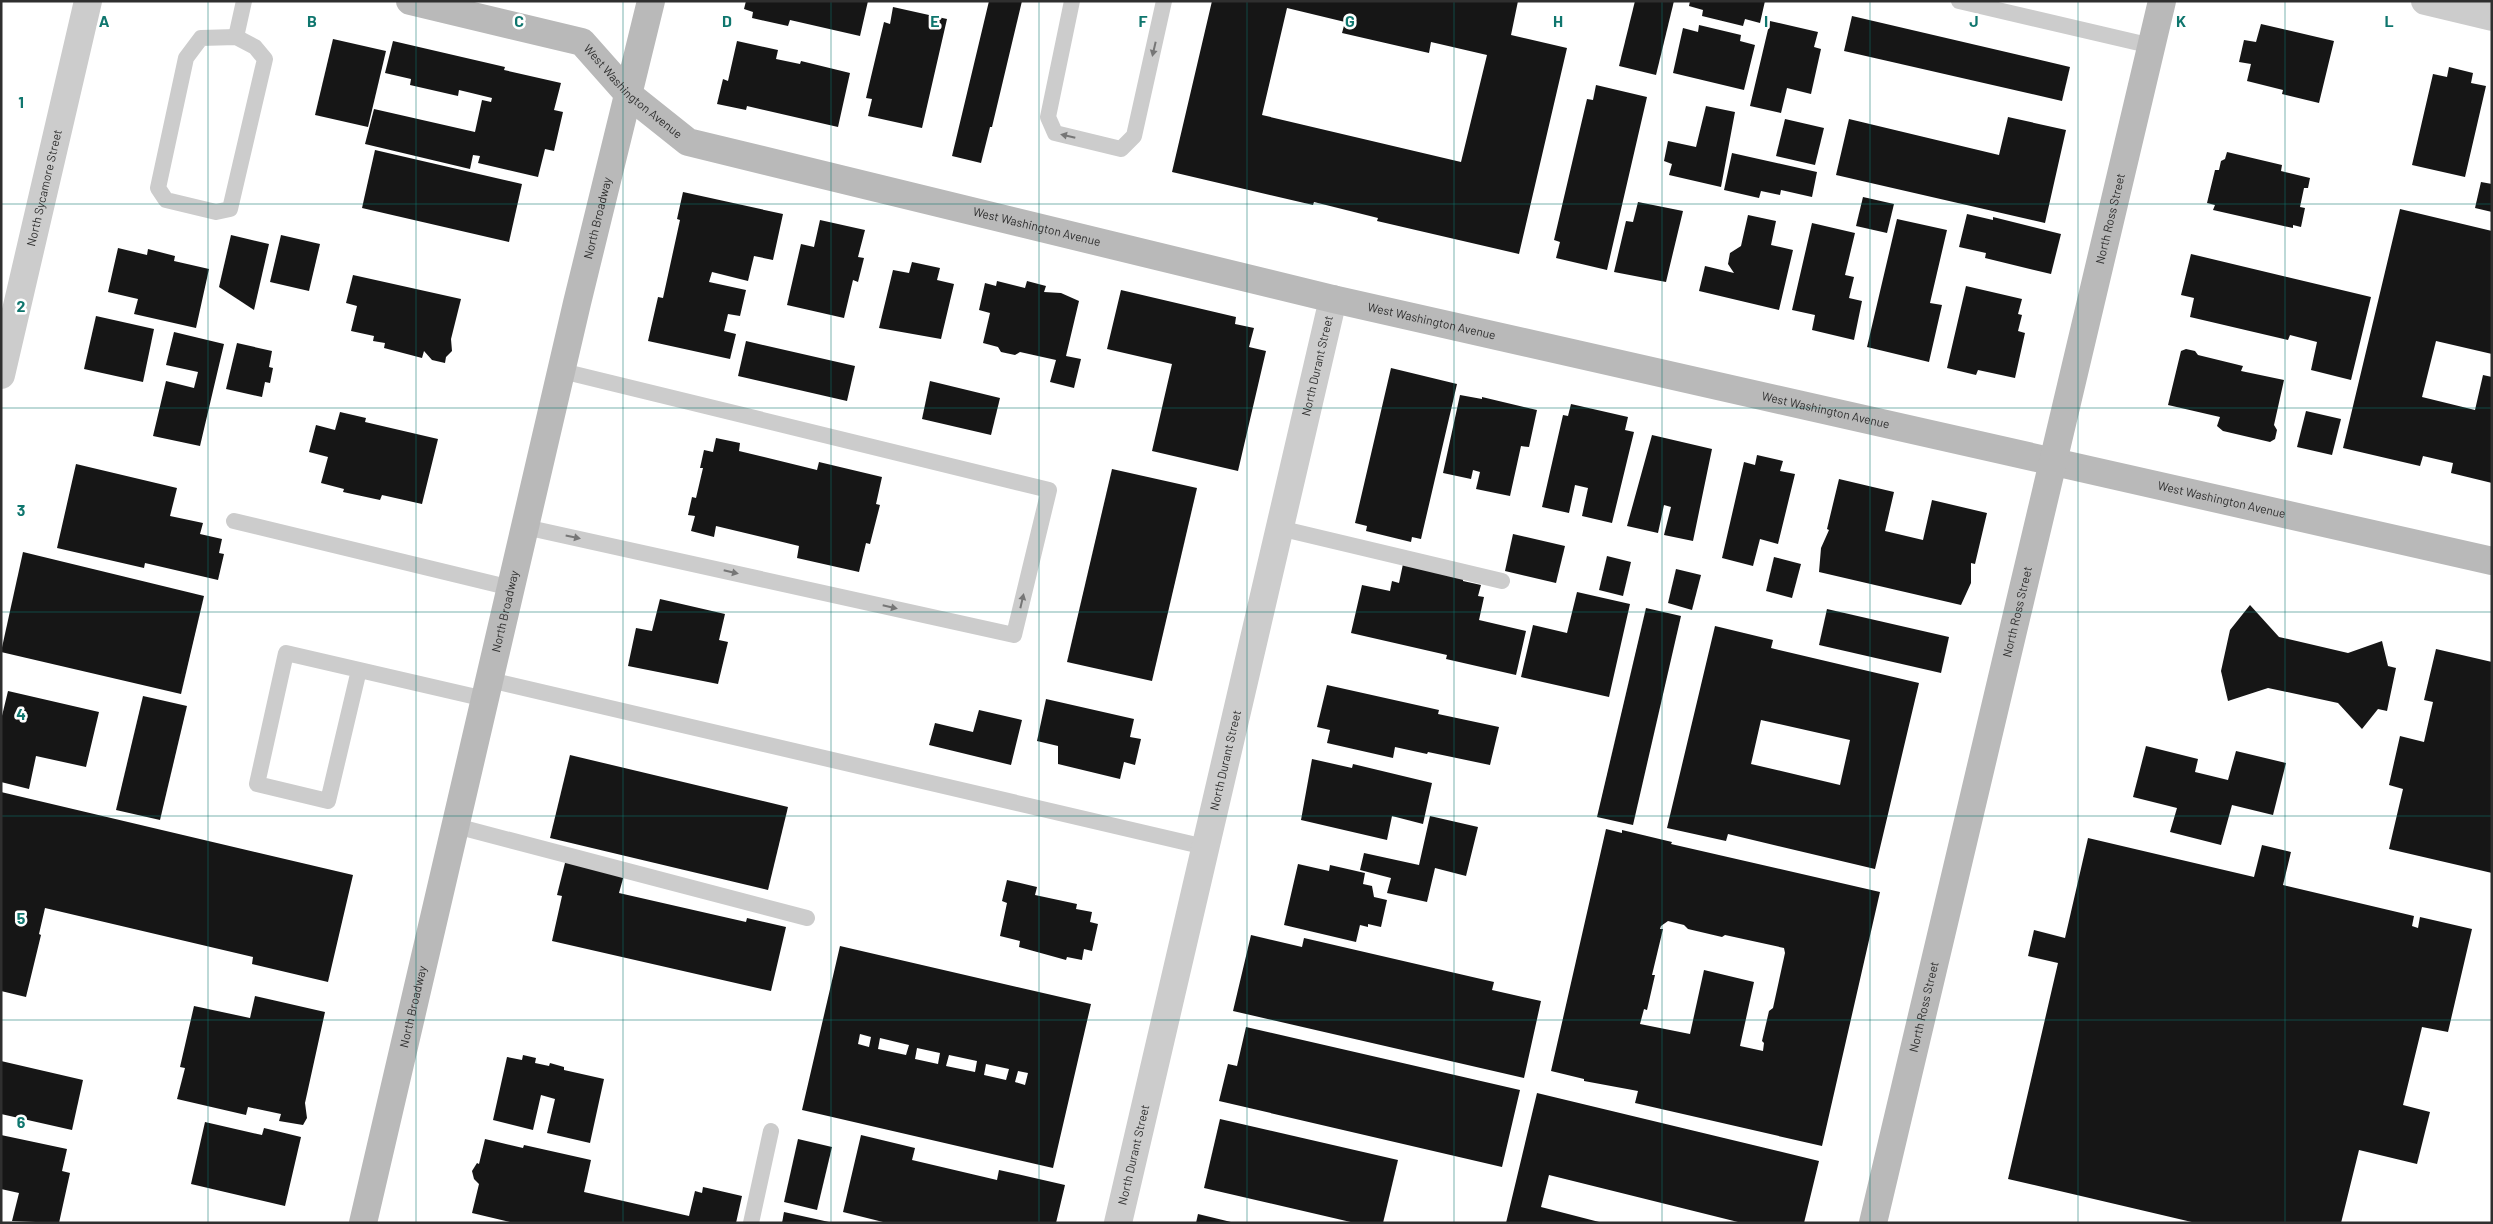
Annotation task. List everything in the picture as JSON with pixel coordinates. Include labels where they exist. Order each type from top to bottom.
[{"type":"street","name":"North Sycamore Street","points":[[1,375],[88,1]]},
{"type":"street","name":"West Washington Avenue","points":[[410,1],[582,42],[629,95],[688,142],[1333,299],[2492,561]]},
{"type":"street","name":"North Broadway","points":[[363,1223],[525,527],[651,1]]},
{"type":"street","name":"North Ross Street","points":[[1873,1223],[2162,1]]},
{"type":"street","points":[[2426,1],[2492,17]]},
{"type":"street","name":"North Durant Street","points":[[1118,1223],[1333,299]]},
{"type":"lane","points":[[236,37],[244,1]]},
{"type":"lane","points":[[1072,1],[1048,117],[1055,134],[1121,149],[1134,136],[1164,1]]},
{"type":"lane","points":[[1959,1],[2152,46]]},
{"type":"lane","points":[[236,37],[255,47],[265,59],[230,209],[216,212],[166,200],[158,188],[186,58],[201,38],[236,37]]},
{"type":"lane","points":[[525,527],[1014,635],[1049,490],[562,371]]},
{"type":"lane","points":[[234,521],[511,588]]},
{"type":"lane","points":[[1279,528],[1502,581]]},
{"type":"lane","points":[[359,670],[328,800],[257,784],[286,653],[359,670],[488,690],[1205,847]]},
{"type":"lane","points":[[456,826],[807,918]]},
{"type":"lane","points":[[751,1223],[771,1131]]},
{"type":"building","points":[[746,1],[868,1],[860,36],[790,20],[788,26],[752,18],[753,12],[744,9]]},
{"type":"building","points":[[989,1],[1022,1],[992,127],[990,127],[981,163],[952,156]]},
{"type":"building","points":[[1212,1],[1518,1],[1511,35],[1567,48],[1519,254],[1377,221],[1378,218],[1314,202],[1313,205],[1172,172]],"holes":[[[1287,8],[1345,22],[1342,33],[1429,53],[1431,42],[1487,55],[1461,162],[1262,115]]]},
{"type":"building","points":[[1635,1],[1674,1],[1656,75],[1619,66]]},
{"type":"building","points":[[1690,1],[1765,1],[1760,23],[1745,19],[1743,26],[1702,16],[1703,10],[1689,6]]},
{"type":"building","points":[[893,7],[947,19],[922,128],[868,116],[872,99],[866,98],[884,22],[890,24]]},
{"type":"building","points":[[1852,16],[2070,67],[2062,101],[1844,51]]},
{"type":"building","points":[[1770,21],[1818,32],[1814,47],[1821,49],[1811,94],[1787,88],[1781,113],[1750,106]]},
{"type":"building","points":[[2261,24],[2334,41],[2319,103],[2282,94],[2283,90],[2247,81],[2251,64],[2239,62],[2244,40],[2256,42]]},
{"type":"building","points":[[1699,25],[1741,35],[1740,41],[1755,45],[1744,90],[1673,73],[1683,28],[1698,32]]},
{"type":"building","points":[[333,39],[386,51],[368,127],[315,115]]},
{"type":"building","points":[[393,41],[505,67],[504,70],[561,83],[554,110],[563,112],[554,151],[545,149],[538,177],[478,163],[480,156],[473,155],[470,169],[365,144],[374,109],[475,132],[482,100],[491,102],[492,98],[459,90],[458,96],[410,85],[411,79],[385,73]]},
{"type":"building","points":[[737,41],[778,50],[776,59],[800,64],[801,61],[850,73],[838,127],[747,106],[746,110],[717,104],[723,79],[728,81]]},
{"type":"building","points":[[2449,67],[2473,73],[2471,83],[2486,86],[2465,177],[2412,165],[2433,74],[2447,77]]},
{"type":"building","points":[[1596,85],[1647,97],[1607,270],[1556,258],[1560,242],[1554,240],[1587,99],[1593,100]]},
{"type":"building","points":[[1706,106],[1735,112],[1721,187],[1669,175],[1672,164],[1664,161],[1668,141],[1696,147]]},
{"type":"building","points":[[2008,117],[2066,130],[2045,223],[1836,175],[1849,119],[1999,155]]},
{"type":"building","points":[[1785,119],[1824,128],[1815,165],[1776,156]]},
{"type":"building","points":[[375,150],[522,184],[509,242],[362,208]]},
{"type":"building","points":[[2227,152],[2282,165],[2281,171],[2310,178],[2308,188],[2304,188],[2300,207],[2305,208],[2301,227],[2293,225],[2293,228],[2213,210],[2215,205],[2207,203],[2215,170],[2219,170],[2221,161],[2225,159]]},
{"type":"building","points":[[1732,153],[1817,172],[1812,197],[1781,190],[1780,195],[1761,191],[1759,198],[1724,190]]},
{"type":"building","points":[[2481,182],[2492,184],[2492,212],[2475,208]]},
{"type":"building","points":[[683,192],[783,214],[773,260],[754,256],[748,281],[712,272],[709,282],[746,290],[740,316],[728,314],[724,331],[736,334],[730,359],[648,341],[658,297],[663,298],[680,220],[677,219]]},
{"type":"building","points":[[1863,197],[1894,204],[1887,233],[1856,226]]},
{"type":"building","points":[[1638,202],[1683,211],[1666,282],[1614,272],[1626,221],[1633,222]]},
{"type":"building","points":[[2400,209],[2492,231],[2492,354],[2436,341],[2422,397],[2475,410],[2483,375],[2492,377],[2492,483],[2451,473],[2453,463],[2423,456],[2420,466],[2343,448]]},
{"type":"building","points":[[1967,214],[1993,220],[1993,217],[2061,234],[2051,274],[1985,258],[1986,253],[1959,247]]},
{"type":"building","points":[[1748,215],[1776,221],[1771,245],[1793,250],[1779,310],[1699,291],[1705,266],[1734,273],[1728,264],[1730,253],[1741,246]]},
{"type":"building","points":[[1897,219],[1947,230],[1930,303],[1942,305],[1929,362],[1867,347]]},
{"type":"building","points":[[820,220],[865,230],[858,257],[864,258],[858,282],[853,280],[844,318],[787,305],[801,244],[814,247]]},
{"type":"building","points":[[1812,223],[1855,233],[1845,275],[1854,277],[1849,298],[1862,301],[1854,340],[1812,330],[1815,315],[1792,310]]},
{"type":"building","points":[[231,235],[269,244],[254,310],[219,287]]},
{"type":"building","points":[[281,235],[320,244],[309,291],[270,282]]},
{"type":"building","points":[[118,248],[147,255],[148,249],[175,256],[174,261],[209,269],[196,328],[134,314],[138,299],[108,292]]},
{"type":"building","points":[[2191,254],[2371,297],[2351,380],[2311,370],[2317,342],[2290,335],[2288,340],[2190,317],[2194,298],[2181,295]]},
{"type":"building","points":[[912,262],[940,268],[937,280],[954,284],[941,339],[879,328],[893,270],[909,273]]},
{"type":"building","points":[[353,275],[461,299],[451,339],[452,351],[446,357],[445,363],[432,360],[424,351],[422,358],[384,348],[385,343],[373,341],[374,336],[351,331],[357,306],[346,303]]},
{"type":"building","points":[[997,281],[1025,288],[1027,281],[1046,286],[1044,292],[1061,293],[1079,301],[1066,356],[1081,359],[1074,388],[1050,382],[1056,360],[1020,352],[1015,355],[1001,352],[998,347],[983,343],[990,313],[979,310],[985,283],[996,286]]},
{"type":"building","points":[[1966,286],[2022,299],[2018,314],[2022,315],[2018,331],[2025,333],[2015,378],[1978,370],[1976,375],[1947,368]]},
{"type":"building","points":[[1121,290],[1236,317],[1235,324],[1254,328],[1249,347],[1266,351],[1238,471],[1152,451],[1172,364],[1107,349]]},
{"type":"building","points":[[96,316],[154,329],[143,382],[84,369]]},
{"type":"building","points":[[174,332],[224,344],[200,446],[153,436],[166,381],[194,388],[198,372],[166,365]]},
{"type":"building","points":[[746,341],[855,366],[847,401],[738,376]]},
{"type":"building","points":[[237,343],[272,351],[269,367],[273,368],[270,383],[265,382],[262,397],[226,389]]},
{"type":"building","points":[[2186,349],[2195,351],[2198,355],[2243,366],[2241,371],[2284,380],[2274,425],[2277,430],[2275,439],[2270,442],[2223,431],[2217,426],[2220,417],[2168,405],[2181,351]]},
{"type":"building","points":[[1391,368],[1457,384],[1421,539],[1412,537],[1411,542],[1366,531],[1367,526],[1355,523]]},
{"type":"building","points":[[930,381],[1000,398],[991,435],[922,419]]},
{"type":"building","points":[[1460,395],[1482,399],[1482,397],[1537,410],[1529,447],[1521,446],[1510,496],[1476,489],[1480,472],[1473,470],[1471,479],[1443,473]]},
{"type":"building","points":[[1571,404],[1628,417],[1625,430],[1634,432],[1612,523],[1582,516],[1588,488],[1575,485],[1569,513],[1542,507],[1563,415],[1568,416]]},
{"type":"building","points":[[2306,411],[2341,419],[2332,455],[2297,447]]},
{"type":"building","points":[[340,412],[366,418],[365,422],[438,439],[422,504],[382,495],[380,500],[343,492],[344,489],[321,483],[328,457],[309,452],[316,425],[335,430]]},
{"type":"building","points":[[1652,435],[1712,449],[1693,541],[1664,535],[1671,507],[1664,505],[1658,533],[1627,526]]},
{"type":"building","points":[[716,438],[740,443],[739,451],[817,470],[819,462],[882,477],[876,504],[880,505],[870,544],[866,543],[859,572],[797,558],[799,546],[716,526],[714,537],[691,531],[695,516],[688,515],[692,497],[696,498],[703,468],[700,468],[704,450],[713,452]]},
{"type":"building","points":[[1757,455],[1783,461],[1780,471],[1795,474],[1778,544],[1760,539],[1753,566],[1722,558],[1744,462],[1755,465]]},
{"type":"building","points":[[76,464],[177,488],[170,516],[203,523],[200,534],[222,539],[219,553],[224,554],[218,580],[145,563],[144,568],[57,548]]},
{"type":"building","points":[[1112,469],[1197,488],[1152,681],[1067,662]]},
{"type":"building","points":[[1839,479],[1894,492],[1885,531],[1923,540],[1932,500],[1987,513],[1975,564],[1971,563],[1971,583],[1961,605],[1819,572],[1821,548],[1829,530],[1827,529]]},
{"type":"building","points":[[1513,534],[1565,546],[1556,583],[1505,571]]},
{"type":"building","points":[[23,552],[204,596],[181,694],[1,652]]},
{"type":"building","points":[[1607,556],[1631,562],[1623,596],[1599,590]]},
{"type":"building","points":[[1774,557],[1801,564],[1792,598],[1766,591]]},
{"type":"building","points":[[1403,564],[1463,578],[1463,581],[1481,585],[1478,596],[1484,597],[1479,620],[1526,631],[1516,675],[1446,659],[1447,655],[1351,633],[1362,585],[1390,591],[1392,581],[1399,583]]},
{"type":"building","points":[[1676,569],[1701,575],[1692,610],[1668,603]]},
{"type":"building","points":[[1577,592],[1630,604],[1609,697],[1521,677],[1533,625],[1567,633]]},
{"type":"building","points":[[660,599],[725,614],[719,640],[728,642],[718,684],[628,666],[636,628],[652,631]]},
{"type":"building","points":[[2250,605],[2279,637],[2348,653],[2382,641],[2388,666],[2396,668],[2387,711],[2378,709],[2362,729],[2338,703],[2268,688],[2228,701],[2221,671],[2230,630]]},
{"type":"building","points":[[1646,608],[1681,616],[1633,825],[1597,817]]},
{"type":"building","points":[[1827,609],[1949,637],[1941,673],[1819,645]]},
{"type":"building","points":[[1715,626],[1773,640],[1771,648],[1919,683],[1875,869],[1728,834],[1726,841],[1667,828]],"holes":[[[1761,720],[1850,740],[1840,785],[1751,764]]]},
{"type":"building","points":[[2436,649],[2492,662],[2492,873],[2389,849],[2403,789],[2389,785],[2400,736],[2424,742],[2433,702],[2424,700]]},
{"type":"building","points":[[1327,685],[1439,710],[1438,714],[1499,727],[1490,765],[1395,747],[1393,758],[1327,743],[1330,730],[1317,727]]},
{"type":"building","points":[[8,691],[99,712],[86,767],[36,756],[29,789],[1,782],[1,720]]},
{"type":"building","points":[[143,696],[187,706],[160,820],[116,810]]},
{"type":"building","points":[[1046,699],[1134,719],[1130,737],[1141,739],[1135,765],[1124,762],[1120,779],[1058,764],[1058,746],[1037,741]]},
{"type":"building","points":[[979,710],[1022,720],[1011,765],[929,745],[935,723],[973,732]]},
{"type":"building","points":[[2146,746],[2198,759],[2195,772],[2228,780],[2236,751],[2286,763],[2273,815],[2232,805],[2221,845],[2170,832],[2177,808],[2133,797]]},
{"type":"building","points":[[570,755],[788,807],[768,890],[550,838]]},
{"type":"building","points":[[1312,759],[1352,768],[1353,764],[1432,783],[1423,824],[1392,816],[1387,840],[1301,820]]},
{"type":"building","points":[[1,792],[353,875],[328,982],[252,964],[253,957],[45,908],[39,934],[41,935],[26,997],[1,991]]},
{"type":"building","points":[[1430,816],[1478,827],[1466,876],[1435,868],[1427,902],[1387,893],[1391,878],[1360,870],[1364,853],[1419,865]]},
{"type":"building","points":[[1606,829],[1622,833],[1622,830],[1672,842],[1671,844],[1880,892],[1822,1146],[1635,1103],[1638,1091],[1584,1081],[1584,1079],[1551,1071]],"holes":[[[1668,921],[1684,925],[1688,929],[1722,937],[1725,935],[1784,948],[1785,953],[1773,1008],[1769,1011],[1762,1041],[1764,1043],[1763,1051],[1740,1046],[1754,982],[1704,970],[1690,1034],[1640,1024],[1644,1009],[1647,1010],[1655,975],[1652,975],[1663,929],[1660,929],[1661,926]]]},
{"type":"building","points":[[2088,838],[2254,877],[2262,845],[2291,852],[2283,885],[2414,916],[2412,926],[2418,928],[2420,917],[2472,929],[2448,1032],[2422,1027],[2403,1105],[2430,1112],[2417,1164],[2359,1150],[2341,1223],[2196,1223],[2008,1179],[2058,963],[2028,956],[2034,930],[2065,938]]},
{"type":"building","points":[[566,859],[624,875],[619,893],[746,922],[747,918],[786,927],[771,991],[552,941],[562,896],[557,895]]},
{"type":"building","points":[[1298,864],[1329,871],[1330,865],[1365,873],[1363,884],[1372,886],[1374,897],[1387,900],[1381,927],[1368,924],[1368,927],[1360,925],[1356,942],[1284,925]]},
{"type":"building","points":[[1007,880],[1037,887],[1035,895],[1077,904],[1076,909],[1092,912],[1090,922],[1098,924],[1092,951],[1084,949],[1082,960],[1067,957],[1066,960],[1019,947],[1020,941],[1000,936],[1007,903],[1002,901]]},
{"type":"building","points":[[1251,935],[1302,947],[1304,938],[1494,982],[1492,990],[1541,1001],[1524,1078],[1233,1011]]},
{"type":"building","points":[[840,946],[1091,1004],[1053,1168],[802,1110]],"holes":[[[860,1034],[871,1037],[869,1047],[858,1044]],[[880,1038],[909,1045],[906,1055],[878,1049]],[[917,1048],[940,1053],[938,1064],[915,1059]],[[949,1055],[977,1061],[975,1072],[946,1066]],[[986,1064],[1009,1069],[1006,1080],[984,1075]],[[1018,1071],[1028,1073],[1025,1085],[1015,1082]]]},
{"type":"building","points":[[255,996],[325,1012],[305,1103],[307,1118],[303,1125],[279,1121],[281,1114],[248,1107],[246,1115],[177,1099],[185,1068],[180,1067],[194,1006],[250,1018]]},
{"type":"building","points":[[1246,1027],[1520,1090],[1502,1167],[1219,1101],[1228,1064],[1237,1066]]},
{"type":"building","points":[[523,1055],[536,1058],[535,1063],[549,1066],[550,1063],[564,1067],[564,1070],[604,1079],[590,1143],[547,1133],[555,1099],[541,1095],[533,1130],[493,1120],[507,1057],[522,1060]]},
{"type":"building","points":[[1,1061],[83,1080],[72,1130],[1,1114]]},
{"type":"building","points":[[1537,1093],[1819,1161],[1804,1223],[1742,1223],[1549,1175],[1541,1207],[1603,1223],[1506,1223]]},
{"type":"building","points":[[1220,1119],[1398,1160],[1383,1223],[1355,1223],[1204,1188]]},
{"type":"building","points":[[205,1122],[262,1135],[264,1128],[301,1137],[285,1206],[191,1184]]},
{"type":"building","points":[[1,1135],[67,1149],[62,1171],[70,1173],[59,1223],[12,1221],[19,1193],[1,1189]]},
{"type":"building","points":[[861,1135],[915,1148],[912,1160],[997,1180],[999,1170],[1065,1185],[1056,1223],[887,1223],[843,1212]]},
{"type":"building","points":[[485,1139],[523,1148],[524,1145],[591,1160],[584,1192],[689,1216],[695,1191],[702,1193],[703,1187],[742,1196],[736,1223],[514,1223],[472,1213],[479,1184],[474,1179],[472,1171],[477,1163],[479,1164]]},
{"type":"building","points":[[798,1139],[832,1147],[817,1210],[784,1202]]},
{"type":"building","points":[[784,1212],[829,1222],[829,1223],[782,1223]]},
{"type":"building","points":[[1198,1214],[1231,1222],[1196,1223]]}]
